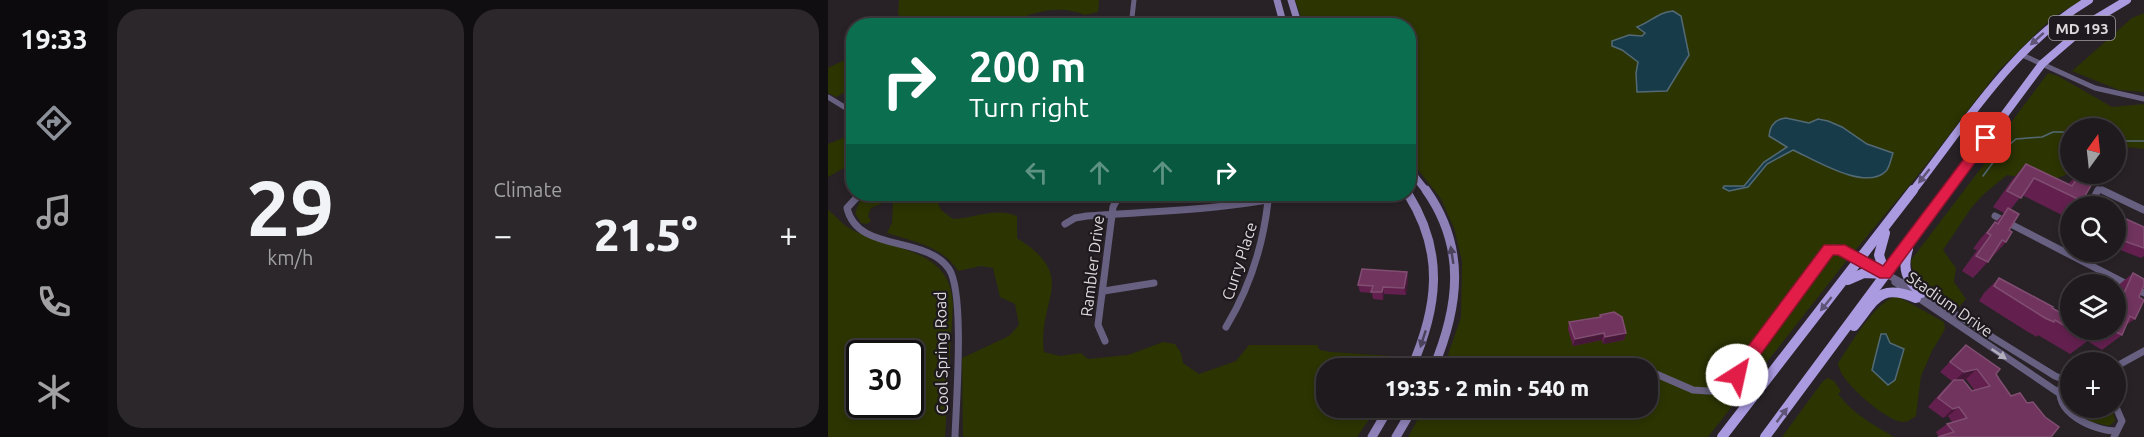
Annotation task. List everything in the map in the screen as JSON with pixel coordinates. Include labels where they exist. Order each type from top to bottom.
[{"type":"main road","points":[[1277,0],[1282,18]]},
{"type":"main road","points":[[1291,0],[1297,18]]},
{"type":"main road","name":"MD 193","points":[[1722,437],[2020,54],[2070,10],[2089,0]]},
{"type":"main road","name":"MD 193","points":[[1765,437],[2042,64],[2092,21],[2127,0]]},
{"type":"main road","points":[[1416,180],[1448,230],[1454,260],[1455,283],[1452,313],[1438,358]]},
{"type":"main road","points":[[1412,201],[1426,224],[1434,273],[1434,297],[1429,321],[1415,358]]},
{"type":"main road","points":[[1839,288],[1856,275],[1885,274],[1879,259],[1879,251],[1888,222]]},
{"type":"main road","points":[[1911,240],[1903,270],[1918,296]]},
{"type":"main road","points":[[1844,332],[1856,326],[1879,295],[1898,291],[1918,296]]},
{"type":"main road","points":[[1372,437],[1383,418]]},
{"type":"main road","points":[[1396,437],[1407,418]]},
{"type":"street","points":[[1132,18],[1134,0]]},
{"type":"street","points":[[2020,54],[2095,88],[2144,99]]},
{"type":"street","points":[[828,97],[846,107]]},
{"type":"street","points":[[2095,196],[2099,189],[2114,196]]},
{"type":"street","name":"Cool Spring Road","points":[[854,201],[848,208],[849,216],[854,222],[886,241],[933,256],[951,271],[954,279],[956,309],[956,437]]},
{"type":"street","name":"Rambler Drive","points":[[1105,341],[1098,326],[1113,207],[1116,201]]},
{"type":"street","points":[[1065,224],[1075,218],[1269,201]]},
{"type":"street","name":"Curry Place","points":[[1226,327],[1237,311],[1264,236],[1269,201]]},
{"type":"street","points":[[2126,202],[2144,210]]},
{"type":"street","points":[[1995,216],[2060,249]]},
{"type":"street","name":"Stadium Drive","points":[[1658,374],[1698,391],[1712,394],[1723,392],[1826,252],[1834,248],[1840,249],[1885,274],[2059,393],[2069,411],[2094,428]]},
{"type":"street","points":[[2084,262],[2144,293]]},
{"type":"street","points":[[1104,291],[1154,283]]},
{"type":"street","name":"Stadium Drive","points":[[1918,296],[2060,377]]},
{"type":"street","points":[[2126,361],[2144,351]]},
{"type":"street","points":[[2094,428],[2115,434],[2122,421],[2121,418]]},
{"type":"street","points":[[2094,428],[2101,437]]},
{"type":"green space","points":[[899,0],[1099,0],[1098,12],[1085,15],[1059,10],[1018,18],[902,18],[898,14]]},
{"type":"green space","points":[[1295,0],[2083,0],[2053,17],[1999,70],[1708,437],[1408,437],[1418,418],[1658,418],[1658,358],[1447,358],[1461,317],[1462,261],[1454,228],[1441,199],[1416,167],[1416,18],[1301,18]]},
{"type":"green space","points":[[2144,13],[2144,92],[2119,90],[2072,71],[2132,18]]},
{"type":"green space","points":[[846,59],[846,92],[836,97],[828,93],[828,68]]},
{"type":"green space","points":[[2048,73],[2058,76],[2112,107],[2144,104],[2144,149],[2129,147],[2126,153],[2126,118],[2060,118],[2060,178],[2042,179],[2007,175],[1972,207],[1943,250],[1956,268],[1954,282],[1966,299],[1959,307],[1922,284],[1913,269],[1911,260],[1985,163],[2003,133]]},
{"type":"green space","points":[[846,137],[846,167],[828,177],[828,144]]},
{"type":"green space","points":[[860,201],[937,201],[941,210],[953,219],[993,213],[1017,216],[1017,238],[1036,252],[1047,265],[1051,277],[1052,290],[1043,333],[1044,352],[1060,356],[1081,353],[1088,359],[1128,355],[1163,342],[1175,344],[1181,353],[1183,363],[1199,374],[1236,361],[1249,345],[1317,345],[1320,350],[1330,352],[1408,357],[1316,358],[1316,418],[1370,418],[1357,437],[963,437],[962,358],[1009,336],[1019,325],[1015,304],[1000,297],[993,268],[981,266],[958,271],[945,256],[927,246],[887,233],[892,223],[893,202],[885,202],[871,208],[868,216],[871,221],[867,224],[861,223],[855,213]]},
{"type":"green space","points":[[828,210],[849,228],[865,236],[929,260],[941,271],[949,285],[953,304],[945,437],[828,437]]},
{"type":"green space","points":[[1897,296],[1944,322],[1945,329],[1921,376],[1916,416],[1903,422],[1886,415],[1854,389],[1840,370],[1838,363],[1872,314],[1880,306]]},
{"type":"green space","points":[[1828,378],[1834,381],[1841,391],[1838,394],[1850,407],[1894,437],[1782,437],[1823,381]]},
{"type":"green space","points":[[2085,418],[2114,418],[2115,421],[2109,426]]},
{"type":"water","points":[[1673,11],[1681,16],[1689,55],[1667,91],[1637,92],[1638,62],[1622,50],[1612,46],[1612,41],[1629,35],[1642,36],[1645,33],[1637,27],[1663,13]]},
{"type":"water","points":[[1786,118],[1809,123],[1818,119],[1828,121],[1842,127],[1867,144],[1893,153],[1886,171],[1866,178],[1853,176],[1793,150],[1767,164],[1748,187],[1729,191],[1723,188],[1724,186],[1744,186],[1764,162],[1787,147],[1769,136],[1774,123]]},
{"type":"water","points":[[1881,334],[1886,334],[1890,343],[1904,349],[1895,380],[1888,385],[1872,370]]},
{"type":"building","points":[[2026,164],[2060,180],[2060,184],[2072,186],[2073,184],[2092,184],[2085,196],[2072,196],[2034,178],[2021,198],[2007,191]]},
{"type":"building","points":[[2008,208],[2019,214],[2009,230],[2012,232],[2006,242],[2002,240],[1988,262],[1976,256],[1991,235],[1987,233],[1995,222],[1998,224]]},
{"type":"building","points":[[2126,219],[2144,227],[2144,248],[2126,242]]},
{"type":"building","points":[[1362,269],[1407,272],[1404,288],[1383,287],[1382,292],[1371,292],[1373,286],[1358,285]]},
{"type":"building","points":[[2133,273],[2144,279],[2139,297],[2144,300],[2135,319],[2130,316],[2126,326],[2126,289]]},
{"type":"building","points":[[1999,278],[2053,307],[2060,312],[2060,323],[2045,318],[1994,286]]},
{"type":"building","points":[[1614,312],[1622,317],[1626,333],[1605,337],[1604,333],[1575,339],[1569,322],[1601,317],[1600,315]]},
{"type":"building","points":[[1966,345],[2000,369],[1996,374],[2011,396],[2020,393],[2027,403],[2033,402],[2045,417],[2059,427],[2051,437],[1938,437],[1954,432],[1947,424],[1967,418],[1959,407],[1953,409],[1938,398],[1954,380],[1963,380],[1972,391],[1990,386],[1977,369],[1964,372],[1950,362]]},
{"type":"waterway","points":[[1983,176],[2000,153],[2016,139],[2042,137],[2053,132],[2060,132]]},
{"type":"waterway","points":[[2126,141],[2144,141]]},
{"type":"route","points":[[1737,375],[1829,249],[1840,249],[1885,274],[1986,138]]}]
